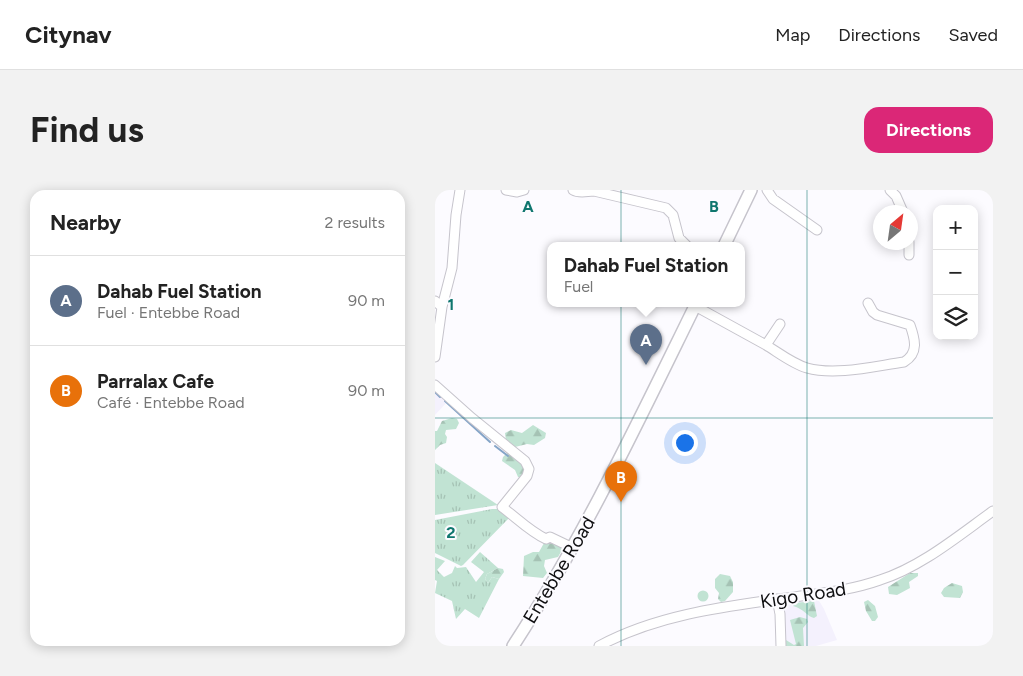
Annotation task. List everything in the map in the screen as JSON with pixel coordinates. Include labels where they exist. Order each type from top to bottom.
[{"type":"main road","points":[[726,242],[751,190]]},
{"type":"main road","name":"Entebbe Road","points":[[513,646],[547,593],[608,484],[695,307]]},
{"type":"street","points":[[435,357],[439,304],[452,268],[460,190]]},
{"type":"street","points":[[506,190],[517,192],[524,190]]},
{"type":"street","points":[[573,190],[578,192],[595,192],[666,208],[673,215],[679,238],[683,242]]},
{"type":"street","points":[[767,190],[773,198],[817,230]]},
{"type":"street","points":[[890,190],[896,196],[900,205]]},
{"type":"street","points":[[909,250],[909,255]]},
{"type":"street","points":[[700,307],[798,364],[821,371],[905,362],[911,356],[915,346],[910,325],[873,312],[869,303]]},
{"type":"street","points":[[766,345],[780,324]]},
{"type":"street","points":[[435,385],[525,461],[529,469],[527,476],[502,507],[524,526],[539,535],[546,538],[550,537],[573,548]]},
{"type":"street","name":"Kigo Road","points":[[599,646],[626,634],[672,619],[733,606],[848,588],[880,580],[894,575],[936,551],[993,511]]},
{"type":"street","points":[[777,600],[780,614],[781,646]]},
{"type":"shaded area","points":[[435,388],[448,401],[435,415]]},
{"type":"shaded area","points":[[818,599],[837,640],[816,646],[784,646],[781,607],[783,604]]},
{"type":"green space","points":[[452,418],[457,419],[459,423],[456,429],[446,430],[446,443],[440,445],[435,450],[435,431],[437,431],[442,421]]},
{"type":"green space","points":[[533,425],[546,433],[545,438],[534,445],[527,444],[515,447],[506,441],[505,433],[511,430],[522,433]]},
{"type":"green space","points":[[508,452],[525,467],[525,473],[521,478],[518,477],[515,470],[502,461]]},
{"type":"green space","points":[[435,463],[498,505],[435,515]]},
{"type":"green space","points":[[499,509],[509,518],[463,565],[461,566],[435,553],[435,520]]},
{"type":"green space","points":[[548,540],[560,546],[562,550],[558,557],[545,560],[544,566],[547,573],[543,578],[523,576],[524,556],[533,552],[539,552]]},
{"type":"green space","points":[[480,552],[498,568],[487,574],[485,579],[488,583],[492,577],[499,579],[479,618],[465,609],[456,619],[452,601],[435,593],[437,581],[435,580],[435,557],[445,561],[437,570],[444,577],[452,573],[455,566],[457,568],[466,567],[476,582],[484,572],[471,562]]},
{"type":"green space","points":[[498,568],[503,569],[504,572],[499,579],[492,577],[488,583],[485,579],[487,574]]},
{"type":"green space","points":[[910,573],[918,573],[918,576],[909,582],[910,588],[897,595],[889,594],[888,587]]},
{"type":"green space","points":[[720,574],[730,576],[733,582],[733,592],[725,601],[721,602],[718,599],[719,593],[715,588],[715,579]]},
{"type":"green space","points":[[952,583],[962,586],[963,592],[960,598],[944,597],[941,593],[944,588]]},
{"type":"green space","points":[[701,591],[705,591],[708,596],[707,600],[701,601],[698,598],[698,594]]},
{"type":"green space","points":[[868,600],[875,606],[878,617],[875,621],[872,621],[866,611],[864,602]]},
{"type":"green space","points":[[814,601],[817,616],[814,618],[793,606],[795,603]]},
{"type":"green space","points":[[800,617],[807,619],[808,622],[803,628],[804,646],[782,646],[782,641],[786,640],[794,645],[796,644],[790,620]]},
{"type":"waterway","points":[[435,392],[440,397]]},
{"type":"waterway","points":[[445,401],[490,442]]},
{"type":"waterway","points":[[495,446],[508,456]]},
{"type":"place","name":"Dahab Fuel Station","points":[[646,365]]},
{"type":"place","name":"Parralax Cafe","points":[[621,502]]}]
